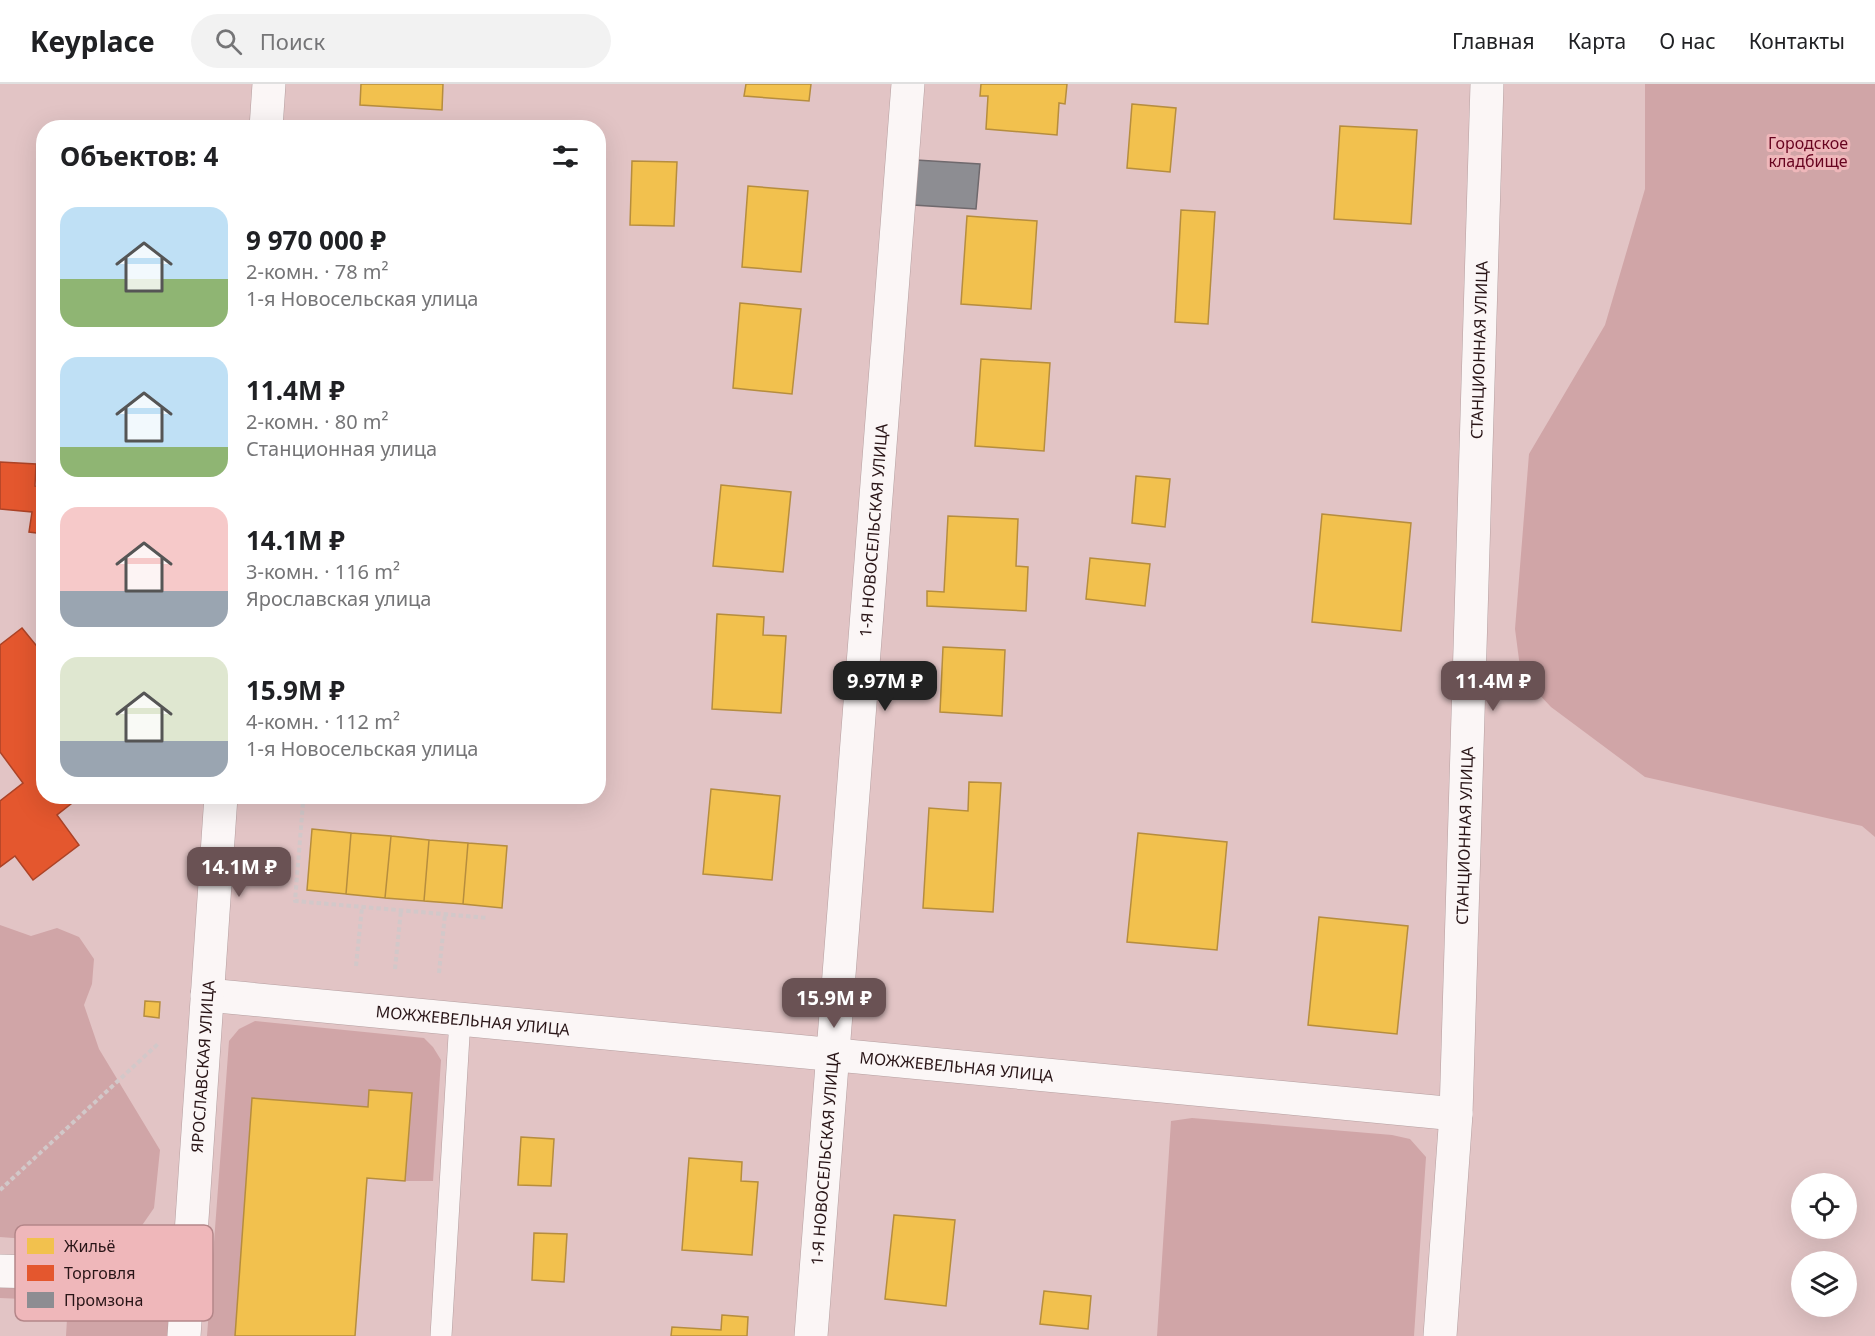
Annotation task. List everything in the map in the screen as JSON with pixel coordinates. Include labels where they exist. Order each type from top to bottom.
[{"type":"street","points":[[267,120],[269,84]]},
{"type":"street","name":"1-Я НОВОСЕЛЬСКАЯ УЛИЦА","points":[[811,1336],[908,84]]},
{"type":"street","name":"СТАНЦИОННАЯ УЛИЦА","points":[[1440,1336],[1456,1114],[1487,84]]},
{"type":"street","name":"ЯРОСЛАВСКАЯ УЛИЦА","points":[[191,1225],[220,804]]},
{"type":"street","name":"МОЖЖЕВЕЛЬНАЯ УЛИЦА","points":[[206,1009],[351,1009],[391,1012],[1456,1114]]},
{"type":"street","points":[[0,1271],[15,1271]]},
{"type":"street","name":"ЯРОСЛАВСКАЯ УЛИЦА","points":[[184,1336],[185,1321]]},
{"type":"lane","points":[[441,1336],[448,1018]]},
{"type":"path","points":[[303,804],[295,901],[488,918]]},
{"type":"path","points":[[351,1009],[362,907]]},
{"type":"path","points":[[391,1012],[401,910]]},
{"type":"path","points":[[445,914],[448,1018]]},
{"type":"path","points":[[0,1190],[173,1030],[206,1009]]},
{"type":"green space","name":"Городское кладбище","points":[[1645,84],[1875,84],[1875,837],[1862,826],[1645,777],[1551,707],[1521,675],[1515,629],[1529,454],[1605,325],[1645,189]]},
{"type":"green space","points":[[0,925],[31,936],[57,928],[79,937],[94,959],[92,984],[84,1005],[99,1049],[160,1150],[154,1208],[142,1225],[15,1225],[15,1238],[0,1237]]},
{"type":"green space","points":[[255,1021],[424,1038],[441,1060],[433,1181],[405,1181],[411,1093],[368,1107],[252,1098],[235,1336],[207,1336],[208,1321],[213,1321],[213,1256],[229,1041],[239,1029]]},
{"type":"green space","points":[[1192,1118],[1392,1135],[1410,1139],[1426,1157],[1414,1336],[1157,1336],[1171,1121]]},
{"type":"green space","points":[[0,1281],[15,1282],[15,1299],[0,1298]]},
{"type":"green space","points":[[67,1321],[173,1321],[174,1336],[66,1336]]},
{"type":"building: Жильё","points":[[361,84],[443,84],[442,110],[360,105]]},
{"type":"building: Жильё","points":[[746,84],[811,84],[809,101],[744,96]]},
{"type":"building: Жильё","points":[[981,84],[1067,84],[1065,104],[1059,103],[1057,135],[986,129],[988,96],[980,96]]},
{"type":"building: Жильё","points":[[1132,104],[1176,108],[1170,172],[1127,168]]},
{"type":"building: Жильё","points":[[1340,126],[1417,130],[1411,224],[1334,219]]},
{"type":"building: Жильё","points":[[632,161],[677,162],[674,226],[630,225]]},
{"type":"building: Жильё","points":[[748,186],[808,191],[801,272],[742,267]]},
{"type":"building: Жильё","points":[[1181,210],[1215,212],[1208,324],[1175,322]]},
{"type":"building: Жильё","points":[[967,216],[1037,221],[1031,309],[961,304]]},
{"type":"building: Жильё","points":[[740,303],[801,309],[792,394],[733,388]]},
{"type":"building: Жильё","points":[[981,359],[1050,363],[1044,451],[975,446]]},
{"type":"building: Жильё","points":[[1136,476],[1170,479],[1165,527],[1132,523]]},
{"type":"building: Жильё","points":[[721,485],[791,492],[783,572],[713,566]]},
{"type":"building: Жильё","points":[[1322,514],[1411,523],[1401,631],[1312,622]]},
{"type":"building: Жильё","points":[[948,516],[1018,519],[1016,566],[1028,567],[1026,611],[927,606],[927,591],[944,592]]},
{"type":"building: Жильё","points":[[1090,558],[1150,564],[1145,606],[1086,599]]},
{"type":"building: Жильё","points":[[717,614],[764,617],[763,635],[786,636],[781,713],[712,709]]},
{"type":"building: Жильё","points":[[943,647],[1005,650],[1002,716],[940,712]]},
{"type":"building: Жильё","points":[[969,782],[1001,783],[993,912],[923,908],[929,808],[968,811]]},
{"type":"building: Жильё","points":[[711,789],[780,796],[772,880],[703,874]]},
{"type":"building: Жильё","points":[[312,829],[351,833],[346,894],[307,890]]},
{"type":"building: Жильё","points":[[351,833],[391,836],[385,898],[346,894]]},
{"type":"building: Жильё","points":[[1138,833],[1227,842],[1217,950],[1127,942]]},
{"type":"building: Жильё","points":[[391,836],[429,840],[424,901],[385,898]]},
{"type":"building: Жильё","points":[[429,840],[468,843],[463,904],[424,901]]},
{"type":"building: Жильё","points":[[468,843],[507,846],[502,908],[463,904]]},
{"type":"building: Жильё","points":[[1319,917],[1408,926],[1397,1034],[1308,1025]]},
{"type":"building: Жильё","points":[[145,1001],[160,1002],[159,1018],[144,1016]]},
{"type":"building: Жильё","points":[[369,1090],[412,1093],[405,1181],[367,1178],[355,1336],[235,1336],[252,1098],[368,1107]]},
{"type":"building: Жильё","points":[[521,1137],[554,1139],[551,1186],[518,1185]]},
{"type":"building: Жильё","points":[[689,1158],[742,1162],[741,1181],[758,1182],[752,1255],[682,1250]]},
{"type":"building: Жильё","points":[[894,1215],[955,1220],[946,1306],[885,1299]]},
{"type":"building: Жильё","points":[[534,1233],[567,1234],[564,1282],[532,1280]]},
{"type":"building: Жильё","points":[[1044,1291],[1091,1296],[1088,1329],[1040,1324]]},
{"type":"building: Жильё","points":[[722,1315],[748,1317],[747,1336],[671,1336],[672,1327],[721,1330]]},
{"type":"building: Торговля","points":[[0,462],[36,464],[36,533],[29,532],[32,512],[0,509]]},
{"type":"building: Торговля","points":[[22,628],[36,645],[36,804],[71,804],[57,815],[79,845],[33,880],[15,856],[0,867],[0,801],[23,783],[0,752],[0,645]]},
{"type":"building: Промзона","points":[[916,160],[980,164],[976,209],[913,205]]}]
